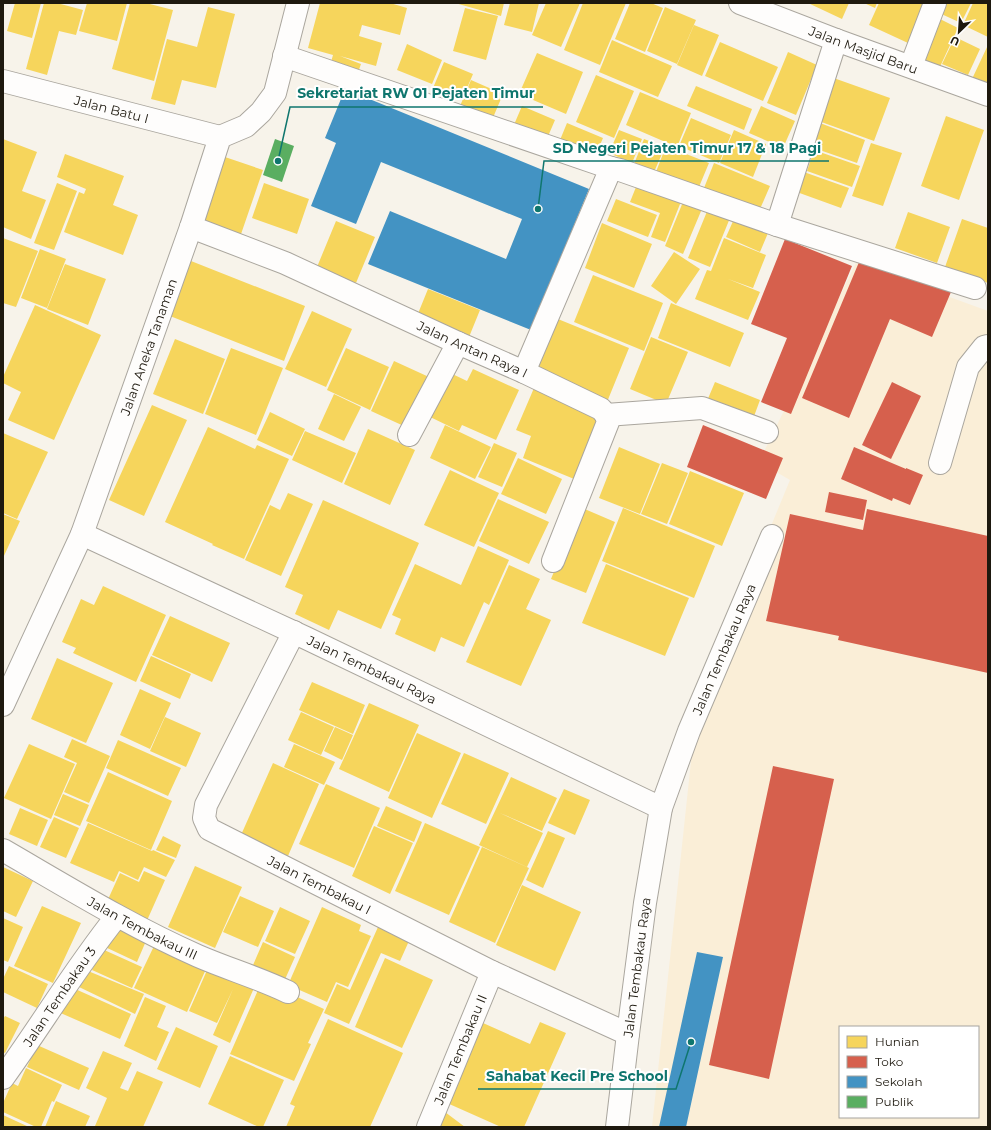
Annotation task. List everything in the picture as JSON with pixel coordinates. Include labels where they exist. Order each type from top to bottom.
[{"type":"street","points":[[220,137],[246,126],[261,112],[275,93],[298,3]]},
{"type":"street","name":"Jalan Masjid Baru","points":[[740,3],[836,40],[988,95]]},
{"type":"street","points":[[911,66],[935,3]]},
{"type":"street","points":[[777,225],[836,40]]},
{"type":"street","points":[[284,56],[777,225],[975,288]]},
{"type":"street","name":"Jalan Batu I","points":[[3,81],[220,137]]},
{"type":"street","name":"Jalan Aneka Tanaman","points":[[3,705],[82,534],[191,227],[220,137]]},
{"type":"street","points":[[524,372],[611,168]]},
{"type":"street","name":"Jalan Antan Raya I","points":[[191,227],[285,263],[524,372],[601,409],[606,415]]},
{"type":"street","points":[[409,434],[458,343]]},
{"type":"street","points":[[940,463],[968,367],[984,347],[988,346]]},
{"type":"street","points":[[553,561],[608,422],[606,415],[702,408],[767,432]]},
{"type":"street","name":"Jalan Tembakau Raya","points":[[82,534],[294,632],[661,808]]},
{"type":"street","name":"Jalan Tembakau Raya","points":[[618,1127],[645,902],[661,808],[689,731],[772,536]]},
{"type":"street","name":"Jalan Tembakau I","points":[[294,632],[206,805],[204,818],[210,829],[492,972],[628,1034]]},
{"type":"street","name":"Jalan Tembakau III","points":[[3,850],[117,916],[198,956],[267,982],[288,992]]},
{"type":"street","name":"Jalan Tembakau 3","points":[[3,1078],[34,1035],[91,948],[117,916]]},
{"type":"street","name":"Jalan Tembakau II","points":[[428,1127],[492,972]]},
{"type":"shaded area","points":[[856,263],[988,311],[988,1127],[652,1127],[697,705],[790,480],[759,462]]},
{"type":"building: Hunian","points":[[15,3],[41,3],[32,38],[7,31]]},
{"type":"building: Hunian","points":[[44,3],[57,3],[83,10],[76,35],[59,31],[47,75],[26,69]]},
{"type":"building: Hunian","points":[[87,3],[127,3],[117,41],[79,31]]},
{"type":"building: Hunian","points":[[130,3],[146,3],[173,10],[154,81],[112,69]]},
{"type":"building: Hunian","points":[[320,3],[390,3],[407,8],[400,35],[362,25],[359,36],[382,43],[376,66],[340,56],[361,64],[356,78],[329,69],[333,55],[308,48]]},
{"type":"building: Hunian","points":[[455,3],[504,3],[501,16]]},
{"type":"building: Hunian","points":[[510,3],[539,3],[532,32],[504,25]]},
{"type":"building: Hunian","points":[[546,3],[580,3],[561,47],[532,35]]},
{"type":"building: Hunian","points":[[583,3],[626,3],[600,65],[564,50]]},
{"type":"building: Hunian","points":[[630,3],[651,3],[663,8],[645,52],[615,39]]},
{"type":"building: Hunian","points":[[808,3],[849,3],[842,19]]},
{"type":"building: Hunian","points":[[864,3],[877,3],[875,8]]},
{"type":"building: Hunian","points":[[879,3],[926,3],[908,43],[869,25]]},
{"type":"building: Hunian","points":[[941,3],[971,3],[961,23],[937,12]]},
{"type":"building: Hunian","points":[[973,3],[988,3],[988,37],[963,25]]},
{"type":"building: Hunian","points":[[208,7],[235,14],[216,88],[182,80],[175,105],[151,99],[167,39],[197,47]]},
{"type":"building: Hunian","points":[[665,7],[696,20],[677,64],[647,51]]},
{"type":"building: Hunian","points":[[465,8],[498,16],[486,60],[453,51]]},
{"type":"building: Hunian","points":[[936,17],[958,28],[938,71],[915,61]]},
{"type":"building: Hunian","points":[[694,25],[719,35],[702,76],[677,65]]},
{"type":"building: Hunian","points":[[955,37],[980,49],[968,75],[942,64]]},
{"type":"building: Hunian","points":[[612,40],[672,66],[658,97],[599,72]]},
{"type":"building: Hunian","points":[[720,42],[778,67],[763,101],[705,76]]},
{"type":"building: Hunian","points":[[407,44],[442,60],[432,84],[397,70]]},
{"type":"building: Hunian","points":[[988,45],[988,86],[972,79]]},
{"type":"building: Hunian","points":[[788,52],[817,65],[796,115],[767,103]]},
{"type":"building: Hunian","points":[[537,53],[583,72],[566,114],[519,94]]},
{"type":"building: Hunian","points":[[444,62],[473,74],[462,100],[433,88]]},
{"type":"building: Hunian","points":[[596,75],[634,91],[614,138],[576,122]]},
{"type":"building: Hunian","points":[[828,76],[890,98],[874,141],[813,119]]},
{"type":"building: Hunian","points":[[471,80],[503,94],[492,120],[460,106]]},
{"type":"building: Hunian","points":[[696,86],[752,109],[744,130],[687,106]]},
{"type":"building: Hunian","points":[[640,92],[691,113],[677,147],[626,125]]},
{"type":"building: Hunian","points":[[522,106],[555,120],[546,141],[513,127]]},
{"type":"building: Hunian","points":[[761,106],[795,121],[783,148],[749,133]]},
{"type":"building: Hunian","points":[[946,116],[984,130],[959,200],[921,186]]},
{"type":"building: Hunian","points":[[691,118],[731,135],[719,163],[679,146]]},
{"type":"building: Hunian","points":[[567,123],[603,138],[596,154],[560,140]]},
{"type":"building: Hunian","points":[[820,123],[865,140],[857,163],[811,147]]},
{"type":"building: Hunian","points":[[619,130],[642,139],[632,163],[609,153]]},
{"type":"building: Hunian","points":[[734,130],[766,144],[753,177],[720,163]]},
{"type":"building: Hunian","points":[[3,139],[37,152],[22,191],[46,200],[31,239],[3,227]]},
{"type":"building: Hunian","points":[[644,139],[665,147],[654,172],[634,164]]},
{"type":"building: Hunian","points":[[871,143],[902,153],[883,206],[852,196]]},
{"type":"building: Hunian","points":[[666,146],[709,163],[696,194],[654,177]]},
{"type":"building: Hunian","points":[[814,150],[860,166],[852,187],[807,171]]},
{"type":"building: Hunian","points":[[65,154],[124,176],[113,205],[138,215],[123,255],[64,232],[79,192],[84,194],[86,189],[57,177]]},
{"type":"building: Hunian","points":[[222,156],[263,170],[240,237],[199,222]]},
{"type":"building: Hunian","points":[[714,163],[770,186],[757,216],[702,193]]},
{"type":"building: Hunian","points":[[801,171],[849,188],[841,208],[794,191]]},
{"type":"building: Hunian","points":[[638,182],[682,199],[665,242],[651,237],[660,213],[630,202]]},
{"type":"building: Hunian","points":[[57,183],[77,191],[54,250],[34,243]]},
{"type":"building: Hunian","points":[[264,183],[309,199],[297,234],[252,218]]},
{"type":"building: Hunian","points":[[685,197],[704,204],[683,254],[665,246]]},
{"type":"building: Hunian","points":[[616,199],[657,215],[648,237],[607,221]]},
{"type":"building: Hunian","points":[[708,209],[730,218],[710,267],[688,258]]},
{"type":"building: Hunian","points":[[908,212],[950,227],[937,263],[895,248]]},
{"type":"building: Hunian","points":[[734,219],[768,233],[760,252],[726,237]]},
{"type":"building: Hunian","points":[[962,219],[988,228],[988,283],[945,267]]},
{"type":"building: Hunian","points":[[336,221],[375,237],[356,283],[317,267]]},
{"type":"building: Hunian","points":[[602,223],[652,244],[634,288],[585,268]]},
{"type":"building: Hunian","points":[[3,238],[38,251],[16,307],[3,303]]},
{"type":"building: Hunian","points":[[724,238],[766,255],[753,288],[728,279],[760,292],[748,320],[695,299],[707,270],[711,271]]},
{"type":"building: Hunian","points":[[40,249],[66,259],[47,308],[21,298]]},
{"type":"building: Hunian","points":[[674,252],[700,269],[676,304],[651,286]]},
{"type":"building: Hunian","points":[[191,261],[305,306],[284,361],[170,316]]},
{"type":"building: Hunian","points":[[65,264],[106,279],[88,325],[47,309]]},
{"type":"building: Hunian","points":[[593,275],[663,303],[644,351],[574,322]]},
{"type":"building: Hunian","points":[[428,289],[480,310],[469,337],[417,316]]},
{"type":"building: Hunian","points":[[671,303],[744,333],[730,367],[658,338]]},
{"type":"building: Hunian","points":[[35,305],[101,335],[54,440],[8,420],[21,392],[3,383],[3,377]]},
{"type":"building: Hunian","points":[[312,311],[352,329],[326,387],[285,369]]},
{"type":"building: Hunian","points":[[553,317],[629,348],[607,402],[531,371]]},
{"type":"building: Hunian","points":[[651,337],[688,352],[666,404],[630,389]]},
{"type":"building: Hunian","points":[[175,339],[225,359],[203,414],[153,394]]},
{"type":"building: Hunian","points":[[231,348],[283,368],[256,435],[205,414]]},
{"type":"building: Hunian","points":[[346,348],[389,367],[370,410],[327,390]]},
{"type":"building: Hunian","points":[[394,361],[429,377],[406,427],[371,411]]},
{"type":"building: Hunian","points":[[473,369],[519,390],[496,440],[462,425],[459,431],[424,414],[444,370],[467,381]]},
{"type":"building: Hunian","points":[[715,382],[760,400],[753,419],[707,401]]},
{"type":"building: Hunian","points":[[534,388],[602,416],[579,481],[523,458],[531,436],[516,430]]},
{"type":"building: Hunian","points":[[334,394],[361,407],[344,441],[318,429]]},
{"type":"building: Hunian","points":[[152,405],[187,420],[144,516],[109,500]]},
{"type":"building: Hunian","points":[[270,412],[305,429],[292,456],[257,440]]},
{"type":"building: Hunian","points":[[445,425],[491,447],[475,479],[430,458]]},
{"type":"building: Hunian","points":[[208,427],[255,449],[257,445],[289,459],[244,559],[165,522]]},
{"type":"building: Hunian","points":[[368,429],[415,450],[390,505],[344,484]]},
{"type":"building: Hunian","points":[[305,431],[356,453],[342,483],[292,460]]},
{"type":"building: Hunian","points":[[3,433],[48,452],[17,519],[3,513]]},
{"type":"building: Hunian","points":[[494,443],[517,453],[502,487],[478,477]]},
{"type":"building: Hunian","points":[[619,447],[660,464],[640,514],[599,498]]},
{"type":"building: Hunian","points":[[518,458],[562,479],[546,514],[501,494]]},
{"type":"building: Hunian","points":[[662,463],[688,473],[667,524],[641,514]]},
{"type":"building: Hunian","points":[[450,470],[499,493],[474,547],[424,525]]},
{"type":"building: Hunian","points":[[690,471],[744,493],[722,546],[669,524]]},
{"type":"building: Hunian","points":[[288,493],[313,504],[281,576],[245,560],[270,505],[280,510]]},
{"type":"building: Hunian","points":[[498,499],[549,522],[529,564],[479,541]]},
{"type":"building: Hunian","points":[[323,500],[419,543],[381,629],[338,610],[329,630],[295,614],[303,595],[285,587]]},
{"type":"building: Hunian","points":[[580,507],[615,522],[586,593],[551,579]]},
{"type":"building: Hunian","points":[[623,508],[715,546],[694,598],[602,561]]},
{"type":"building: Hunian","points":[[3,514],[20,521],[3,558]]},
{"type":"building: Hunian","points":[[478,546],[509,560],[489,605],[484,602],[464,647],[441,637],[435,652],[395,634],[401,619],[392,615],[415,564],[461,585]]},
{"type":"building: Hunian","points":[[606,564],[689,598],[665,656],[582,623]]},
{"type":"building: Hunian","points":[[509,565],[540,579],[526,609],[551,620],[521,686],[466,662]]},
{"type":"building: Hunian","points":[[103,586],[166,615],[136,682],[73,653],[76,648],[62,642],[81,599],[94,605]]},
{"type":"building: Hunian","points":[[170,616],[230,643],[212,682],[152,655]]},
{"type":"building: Hunian","points":[[151,656],[191,674],[180,699],[140,681]]},
{"type":"building: Hunian","points":[[57,658],[113,683],[86,743],[31,719]]},
{"type":"building: Hunian","points":[[312,682],[365,705],[353,734],[299,710]]},
{"type":"building: Hunian","points":[[140,689],[171,703],[150,749],[120,735]]},
{"type":"building: Hunian","points":[[369,703],[419,725],[389,792],[339,769]]},
{"type":"building: Hunian","points":[[301,712],[334,727],[321,755],[288,740]]},
{"type":"building: Hunian","points":[[165,717],[201,733],[186,767],[150,751]]},
{"type":"building: Hunian","points":[[335,727],[353,735],[342,760],[324,751]]},
{"type":"building: Hunian","points":[[417,733],[461,753],[432,818],[388,798]]},
{"type":"building: Hunian","points":[[72,739],[110,756],[89,803],[64,792],[77,763],[64,757]]},
{"type":"building: Hunian","points":[[118,740],[181,768],[168,796],[106,768]]},
{"type":"building: Hunian","points":[[29,744],[75,764],[51,819],[4,798]]},
{"type":"building: Hunian","points":[[294,744],[335,762],[324,785],[284,767]]},
{"type":"building: Hunian","points":[[464,753],[509,773],[486,824],[441,804]]},
{"type":"building: Hunian","points":[[273,763],[319,784],[288,856],[241,835]]},
{"type":"building: Hunian","points":[[108,772],[172,801],[151,850],[86,821]]},
{"type":"building: Hunian","points":[[511,777],[557,798],[542,831],[500,813],[543,833],[527,867],[479,845]]},
{"type":"building: Hunian","points":[[326,784],[380,808],[354,868],[299,844]]},
{"type":"building: Hunian","points":[[564,789],[590,800],[575,835],[548,823]]},
{"type":"building: Hunian","points":[[63,794],[89,805],[80,826],[54,815]]},
{"type":"building: Hunian","points":[[386,806],[422,822],[414,842],[377,826]]},
{"type":"building: Hunian","points":[[20,808],[48,820],[37,846],[9,834]]},
{"type":"building: Hunian","points":[[54,817],[79,828],[66,858],[40,847]]},
{"type":"building: Hunian","points":[[88,823],[175,860],[166,877],[144,867],[138,880],[119,871],[114,882],[70,863]]},
{"type":"building: Hunian","points":[[425,823],[480,847],[449,915],[395,891]]},
{"type":"building: Hunian","points":[[374,826],[413,843],[390,894],[352,876]]},
{"type":"building: Hunian","points":[[548,831],[565,838],[543,888],[526,880]]},
{"type":"building: Hunian","points":[[163,836],[181,845],[176,858],[156,850]]},
{"type":"building: Hunian","points":[[482,847],[529,868],[495,943],[449,922]]},
{"type":"building: Hunian","points":[[195,866],[242,887],[215,948],[168,927]]},
{"type":"building: Hunian","points":[[3,867],[33,881],[16,917],[3,911]]},
{"type":"building: Hunian","points":[[144,871],[165,880],[145,925],[105,906],[120,873],[139,882]]},
{"type":"building: Hunian","points":[[522,885],[581,912],[555,971],[496,945]]},
{"type":"building: Hunian","points":[[240,896],[274,911],[258,947],[223,932]]},
{"type":"building: Hunian","points":[[42,906],[81,923],[53,983],[14,966]]},
{"type":"building: Hunian","points":[[280,907],[310,921],[295,954],[265,941]]},
{"type":"building: Hunian","points":[[322,907],[361,925],[359,931],[371,936],[348,987],[336,982],[327,1002],[288,985]]},
{"type":"building: Hunian","points":[[3,918],[23,927],[8,962],[3,960]]},
{"type":"building: Hunian","points":[[112,926],[146,941],[137,962],[103,946]]},
{"type":"building: Hunian","points":[[378,927],[409,941],[400,961],[381,953],[349,1024],[324,1013],[337,984],[350,990]]},
{"type":"building: Hunian","points":[[263,942],[295,957],[282,986],[250,972]]},
{"type":"building: Hunian","points":[[154,946],[206,969],[187,1012],[134,988]]},
{"type":"building: Hunian","points":[[102,949],[142,967],[132,988],[92,970]]},
{"type":"building: Hunian","points":[[385,958],[433,980],[402,1048],[355,1027]]},
{"type":"building: Hunian","points":[[9,966],[48,984],[37,1008],[3,992],[3,979]]},
{"type":"building: Hunian","points":[[208,968],[254,988],[230,1043],[213,1035],[233,989],[217,1023],[189,1011]]},
{"type":"building: Hunian","points":[[88,971],[144,994],[135,1014],[79,987]]},
{"type":"building: Hunian","points":[[262,981],[324,1009],[308,1043],[311,1044],[294,1081],[230,1054]]},
{"type":"building: Hunian","points":[[73,988],[131,1014],[120,1039],[56,1011]]},
{"type":"building: Hunian","points":[[145,997],[166,1006],[157,1027],[169,1032],[156,1061],[124,1046]]},
{"type":"building: Hunian","points":[[5,1016],[20,1023],[5,1053],[3,1052],[3,1019]]},
{"type":"building: Hunian","points":[[328,1019],[403,1053],[370,1127],[286,1127],[295,1106],[290,1104]]},
{"type":"building: Hunian","points":[[540,1022],[566,1033],[524,1127],[501,1127],[447,1103],[483,1023],[530,1044]]},
{"type":"building: Hunian","points":[[176,1027],[218,1046],[200,1088],[157,1069]]},
{"type":"building: Hunian","points":[[37,1045],[89,1068],[79,1090],[27,1067]]},
{"type":"building: Hunian","points":[[103,1051],[132,1063],[120,1088],[128,1091],[137,1071],[163,1082],[143,1127],[95,1126],[107,1098],[86,1088]]},
{"type":"building: Hunian","points":[[230,1056],[284,1080],[263,1127],[259,1127],[208,1104]]},
{"type":"building: Hunian","points":[[26,1068],[62,1085],[54,1102],[52,1101],[41,1127],[36,1127],[3,1112],[3,1103],[12,1083],[18,1086]]},
{"type":"building: Hunian","points":[[56,1101],[90,1116],[85,1127],[45,1127]]},
{"type":"building: Hunian","points":[[445,1112],[465,1127],[434,1127]]},
{"type":"building: Hunian","points":[[3,1115],[29,1127],[3,1127]]},
{"type":"building: Toko","points":[[785,239],[852,266],[791,414],[761,402],[787,338],[751,324]]},
{"type":"building: Toko","points":[[862,255],[951,292],[932,337],[890,319],[849,418],[802,398]]},
{"type":"building: Toko","points":[[892,382],[921,396],[891,459],[862,445]]},
{"type":"building: Toko","points":[[703,425],[783,458],[766,499],[687,467]]},
{"type":"building: Toko","points":[[854,447],[923,475],[910,505],[893,498],[892,501],[841,479]]},
{"type":"building: Toko","points":[[829,492],[867,500],[863,520],[825,512]]},
{"type":"building: Toko","points":[[867,509],[988,536],[988,673],[838,640],[839,636],[766,621],[790,514],[863,530]]},
{"type":"building: Toko","points":[[773,766],[834,779],[769,1079],[709,1065]]},
{"type":"building: Sekolah","points":[[345,89],[589,189],[531,330],[368,264],[390,211],[506,259],[522,219],[381,162],[356,224],[311,206],[336,143],[325,138]]},
{"type":"building: Sekolah","points":[[697,952],[723,957],[686,1127],[659,1127]]},
{"type":"building: Publik","points":[[275,139],[294,146],[282,182],[263,175]]},
{"type":"place","name":"Sekretariat RW 01 Pejaten Timur","points":[[278,161]]},
{"type":"place","name":"SD Negeri Pejaten Timur 17 & 18 Pagi","points":[[538,209]]},
{"type":"place","name":"Sahabat Kecil Pre School","points":[[691,1042]]}]
